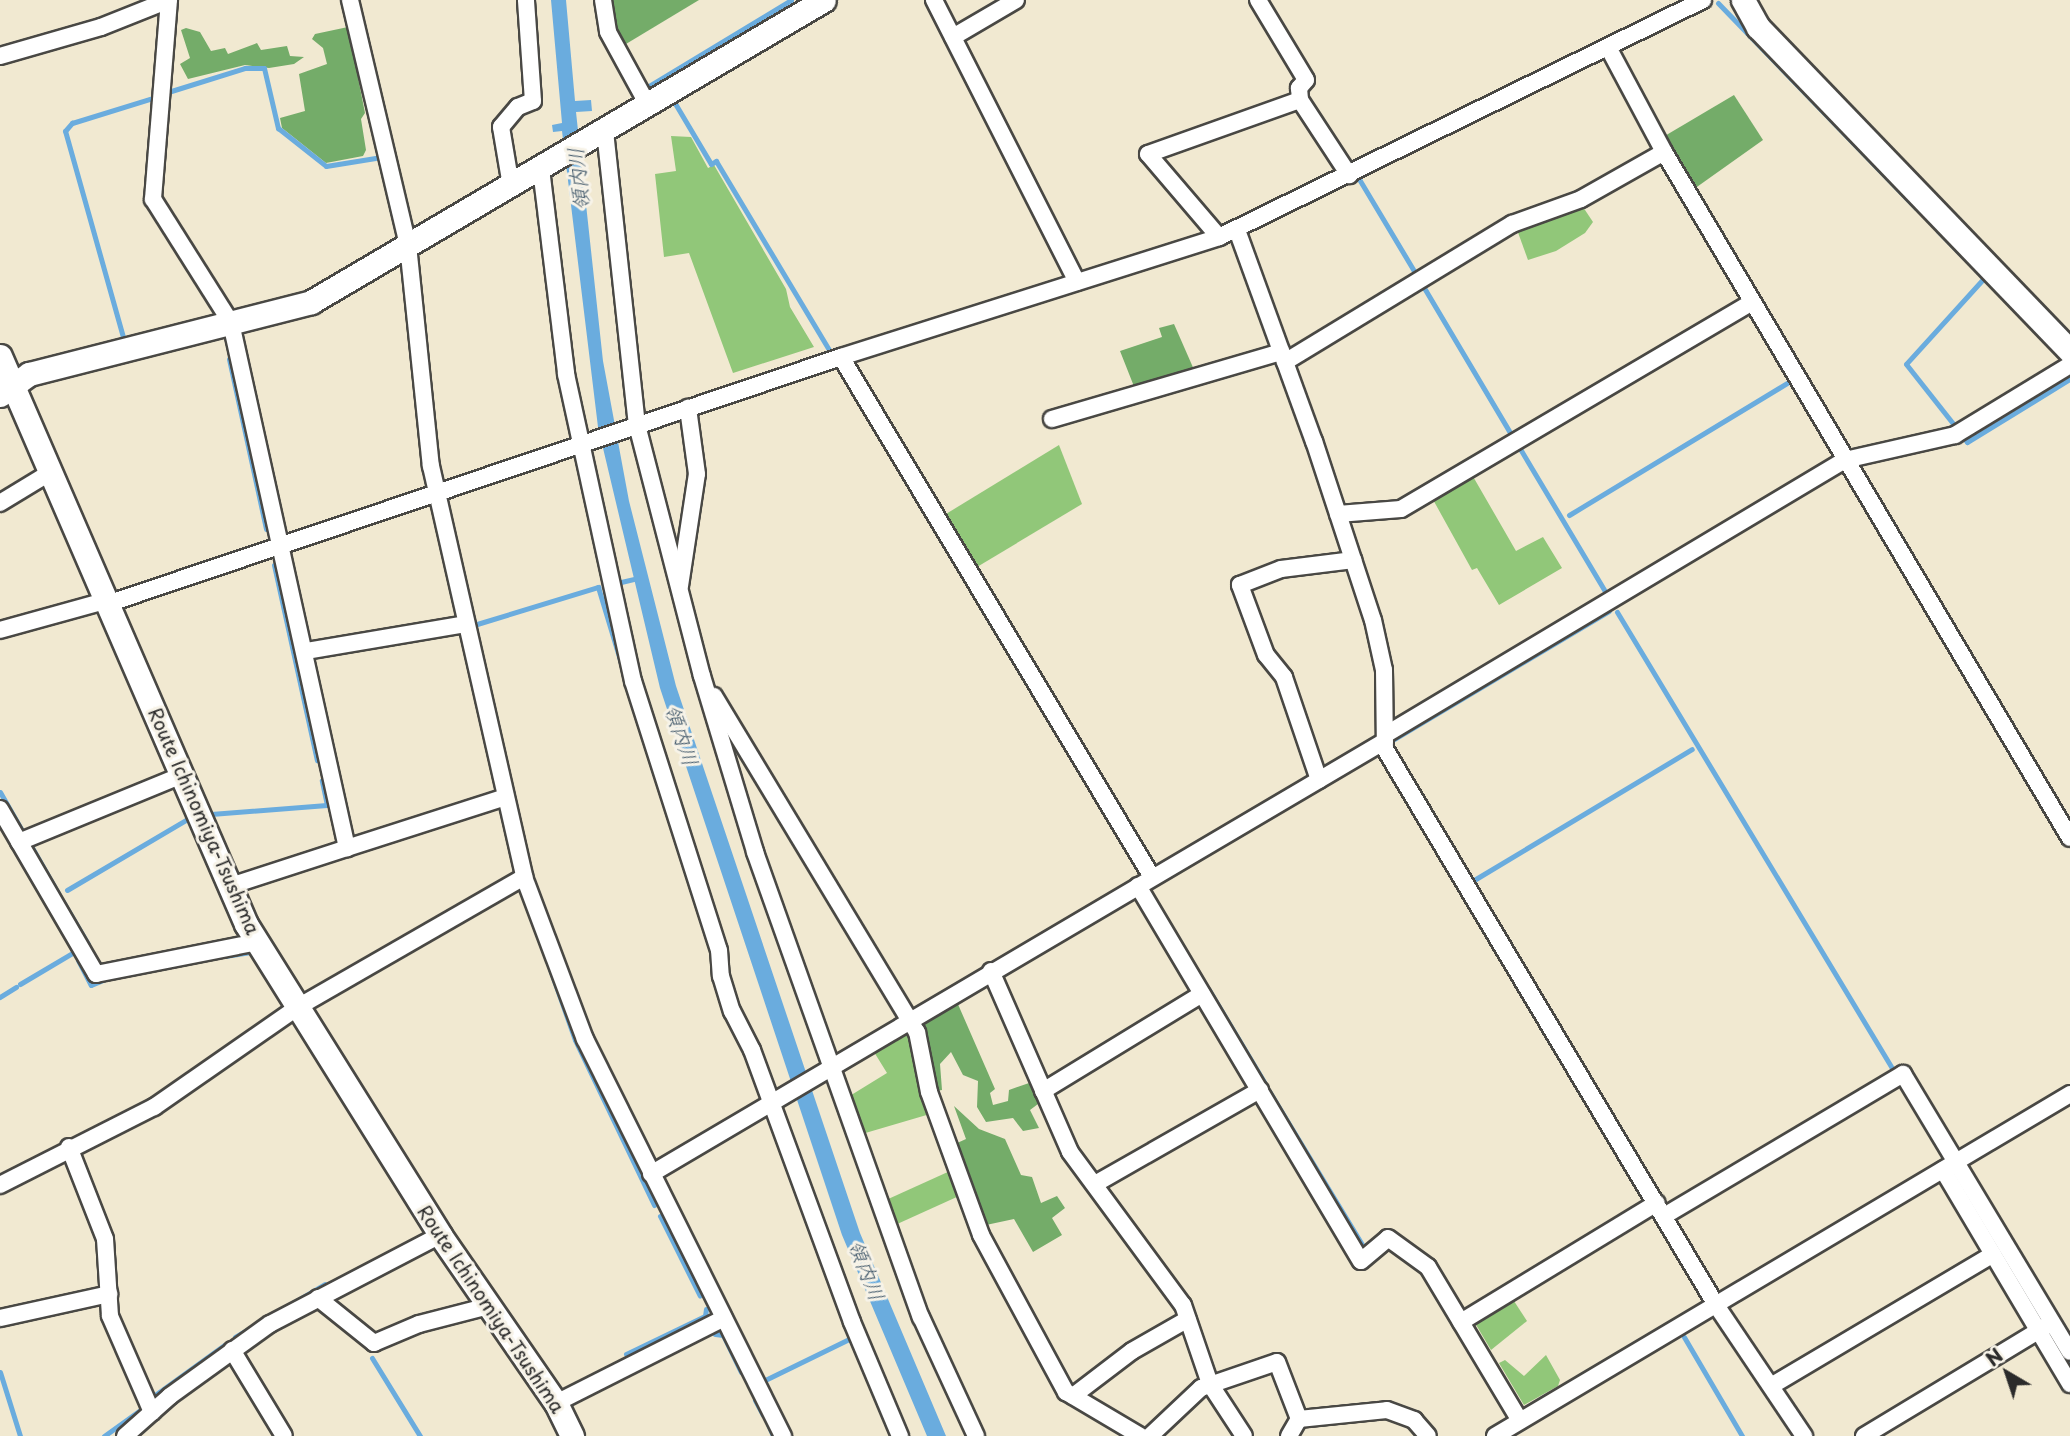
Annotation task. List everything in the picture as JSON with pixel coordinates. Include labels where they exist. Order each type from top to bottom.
[{"type":"street","points":[[1,52],[101,27],[169,0],[152,199],[232,323],[283,544],[347,848]]},
{"type":"street","points":[[350,0],[408,245],[437,493],[503,798],[524,877],[585,1039],[783,1436]]},
{"type":"street","points":[[511,186],[501,127],[518,107],[533,101],[526,0]]},
{"type":"street","points":[[603,0],[608,32],[648,105]]},
{"type":"street","points":[[6,390],[29,374],[311,302],[824,0]]},
{"type":"street","points":[[934,0],[1077,282]]},
{"type":"street","points":[[953,37],[1016,0]]},
{"type":"street","points":[[1258,0],[1306,80],[1299,88],[1300,100],[1349,175]]},
{"type":"street","points":[[0,630],[109,602],[841,357],[1219,237],[1703,0]]},
{"type":"street","points":[[1743,0],[1758,27],[2070,351]]},
{"type":"street","points":[[1608,47],[1664,152],[2070,838]]},
{"type":"street","points":[[1219,237],[1148,154],[1300,100]]},
{"type":"street","points":[[602,133],[632,427],[702,676],[755,852],[828,1067],[921,1317],[976,1436]]},
{"type":"street","points":[[1052,419],[1283,357],[1512,224],[1581,199],[1664,152]]},
{"type":"street","points":[[543,167],[585,442],[632,681],[719,950],[720,976],[773,1101],[852,1322],[901,1436]]},
{"type":"street","points":[[1237,230],[1353,560],[1384,670],[1385,749],[1716,1305],[1804,1436]]},
{"type":"street","points":[[1338,514],[1401,509],[1752,302]]},
{"type":"street","name":"Route Ichinomiya-Tsushima","points":[[0,356],[6,390],[51,472],[230,886],[257,942],[440,1235],[556,1403],[572,1436]]},
{"type":"street","points":[[841,357],[1145,882],[1202,994],[1362,1261],[1388,1238],[1428,1267],[1520,1421]]},
{"type":"street","points":[[650,1174],[1319,779],[1845,460],[1955,435],[2070,365]]},
{"type":"street","points":[[679,594],[697,474],[688,408]]},
{"type":"street","points":[[0,503],[51,472]]},
{"type":"street","points":[[1319,779],[1284,677],[1266,655],[1240,585],[1281,569],[1353,560]]},
{"type":"street","points":[[306,651],[466,624]]},
{"type":"street","points":[[702,676],[917,1032],[929,1092],[981,1235],[1066,1392],[1140,1436]]},
{"type":"street","points":[[19,842],[183,775]]},
{"type":"street","points":[[230,886],[503,798]]},
{"type":"street","points":[[0,809],[96,974],[257,942]]},
{"type":"street","points":[[0,1185],[69,1147],[154,1107],[298,1007],[524,877]]},
{"type":"street","points":[[991,971],[1070,1152],[1155,1264],[1188,1319],[1210,1384],[1244,1436]]},
{"type":"street","points":[[1043,1091],[1202,994]]},
{"type":"street","points":[[1461,1322],[1903,1074],[1993,1254],[2046,1327],[2070,1352]]},
{"type":"street","points":[[1095,1184],[1260,1090]]},
{"type":"street","points":[[1495,1436],[2070,1094]]},
{"type":"street","points":[[69,1147],[103,1230],[110,1316],[152,1412]]},
{"type":"street","points":[[1950,1166],[2046,1327],[2070,1384]]},
{"type":"street","points":[[125,1436],[232,1350],[318,1298],[440,1235]]},
{"type":"street","points":[[1771,1386],[1993,1254]]},
{"type":"street","points":[[0,1318],[109,1294]]},
{"type":"street","points":[[318,1298],[374,1343],[419,1324],[489,1306]]},
{"type":"street","points":[[556,1403],[724,1318]]},
{"type":"street","points":[[1073,1396],[1132,1351],[1188,1319]]},
{"type":"street","points":[[1864,1436],[2046,1327]]},
{"type":"street","points":[[232,1350],[284,1436]]},
{"type":"street","points":[[1150,1436],[1176,1408],[1210,1384],[1277,1362],[1299,1419]]},
{"type":"street","points":[[1299,1419],[1387,1410],[1414,1420],[1428,1436]]},
{"type":"street","points":[[1289,1436],[1299,1419]]},
{"type":"green space","points":[[610,0],[699,0],[621,47]]},
{"type":"green space","points":[[348,27],[365,113],[361,119],[366,150],[363,156],[326,163],[282,128],[280,118],[305,111],[299,74],[327,64],[323,48],[312,39],[315,34]]},
{"type":"green space","points":[[186,28],[200,32],[211,51],[225,48],[228,54],[257,43],[261,50],[287,46],[290,56],[304,57],[294,64],[269,68],[245,65],[188,79],[180,64],[190,58],[181,30]]},
{"type":"green space","points":[[1734,95],[1763,140],[1694,189],[1663,137]]},
{"type":"green space","points":[[671,136],[691,137],[708,168],[714,165],[786,289],[790,307],[814,347],[733,373],[689,253],[664,257],[655,174],[676,171]]},
{"type":"green space","points":[[1581,204],[1593,222],[1585,233],[1556,251],[1528,260],[1516,227]]},
{"type":"green space","points":[[1174,324],[1195,372],[1135,389],[1120,351],[1162,337],[1159,328]]},
{"type":"green space","points":[[1059,445],[1082,504],[972,570],[941,517]]},
{"type":"green space","points":[[1471,473],[1516,551],[1543,537],[1562,568],[1499,605],[1477,568],[1472,570],[1431,496]]},
{"type":"green space","points":[[957,1002],[995,1089],[990,1093],[993,1105],[1008,1101],[1009,1090],[1032,1082],[1042,1101],[1030,1110],[1039,1128],[1023,1131],[1013,1118],[986,1122],[977,1107],[978,1081],[963,1075],[951,1052],[940,1064],[942,1090],[935,1091],[924,1024]]},
{"type":"green space","points":[[905,1033],[912,1035],[930,1114],[862,1134],[848,1097],[887,1073],[874,1052]]},
{"type":"green space","points":[[954,1106],[979,1129],[1005,1139],[1021,1175],[1032,1177],[1041,1203],[1057,1196],[1065,1208],[1052,1218],[1062,1235],[1033,1252],[1014,1219],[986,1225],[955,1144],[966,1139]]},
{"type":"green space","points":[[950,1171],[959,1196],[895,1225],[886,1200]]},
{"type":"green space","points":[[1512,1298],[1527,1321],[1491,1350],[1472,1318]]},
{"type":"green space","points":[[1546,1355],[1560,1380],[1558,1386],[1524,1405],[1499,1363],[1505,1360],[1524,1376]]},
{"type":"water","name":"領内川","points":[[551,0],[566,0],[575,101],[591,100],[592,111],[576,112],[603,361],[629,501],[676,686],[860,1233],[946,1436],[927,1436],[842,1235],[660,688],[598,427],[562,131],[553,132],[552,125],[562,123]]},
{"type":"waterway","points":[[649,86],[791,0]]},
{"type":"waterway","points":[[1718,3],[1916,208]]},
{"type":"waterway","points":[[168,92],[245,68],[264,68],[278,128],[326,166],[375,158]]},
{"type":"waterway","points":[[123,337],[65,131],[72,123],[153,98]]},
{"type":"waterway","points":[[673,100],[711,164],[716,161],[829,350]]},
{"type":"waterway","points":[[1359,179],[1417,276],[1414,278]]},
{"type":"waterway","points":[[1938,231],[1984,278],[1906,364],[1955,426]]},
{"type":"waterway","points":[[1423,286],[1512,436]]},
{"type":"waterway","points":[[229,359],[266,529]]},
{"type":"waterway","points":[[1964,438],[1967,442],[2070,379]]},
{"type":"waterway","points":[[1569,515],[1789,382]]},
{"type":"waterway","points":[[1519,447],[1606,593]]},
{"type":"waterway","points":[[274,565],[317,760]]},
{"type":"waterway","points":[[621,582],[638,578]]},
{"type":"waterway","points":[[477,624],[598,587],[655,776]]},
{"type":"waterway","points":[[1394,739],[1609,611]]},
{"type":"waterway","points":[[1617,612],[1895,1073]]},
{"type":"waterway","points":[[1474,880],[1692,749]]},
{"type":"waterway","points":[[211,814],[327,805],[322,781]]},
{"type":"waterway","points":[[0,792],[24,834]]},
{"type":"waterway","points":[[67,890],[189,818]]},
{"type":"waterway","points":[[30,844],[59,895]]},
{"type":"waterway","points":[[62,900],[88,944]]},
{"type":"waterway","points":[[20,984],[74,952]]},
{"type":"waterway","points":[[225,956],[249,952]]},
{"type":"waterway","points":[[78,960],[91,985],[105,979]]},
{"type":"waterway","points":[[550,969],[575,1040],[654,1205]]},
{"type":"waterway","points":[[0,997],[16,987]]},
{"type":"waterway","points":[[1209,990],[1264,1082]]},
{"type":"waterway","points":[[1269,1091],[1364,1248],[1369,1248]]},
{"type":"waterway","points":[[660,1216],[700,1296]]},
{"type":"waterway","points":[[235,1337],[325,1284]]},
{"type":"waterway","points":[[626,1354],[705,1316],[706,1309]]},
{"type":"waterway","points":[[1573,1380],[1674,1320]]},
{"type":"waterway","points":[[715,1334],[723,1335],[741,1372]]},
{"type":"waterway","points":[[1684,1337],[1742,1436]]},
{"type":"waterway","points":[[763,1381],[851,1338]]},
{"type":"waterway","points":[[155,1395],[224,1345]]},
{"type":"waterway","points":[[2064,1354],[2070,1365]]},
{"type":"waterway","points":[[372,1358],[420,1436]]},
{"type":"waterway","points":[[0,1372],[20,1436]]},
{"type":"waterway","points":[[1542,1398],[1560,1388]]},
{"type":"waterway","points":[[755,1400],[763,1415]]},
{"type":"waterway","points":[[1520,1406],[1522,1410],[1536,1402]]},
{"type":"waterway","points":[[104,1436],[143,1408]]},
{"type":"waterway","points":[[768,1424],[773,1436]]}]
